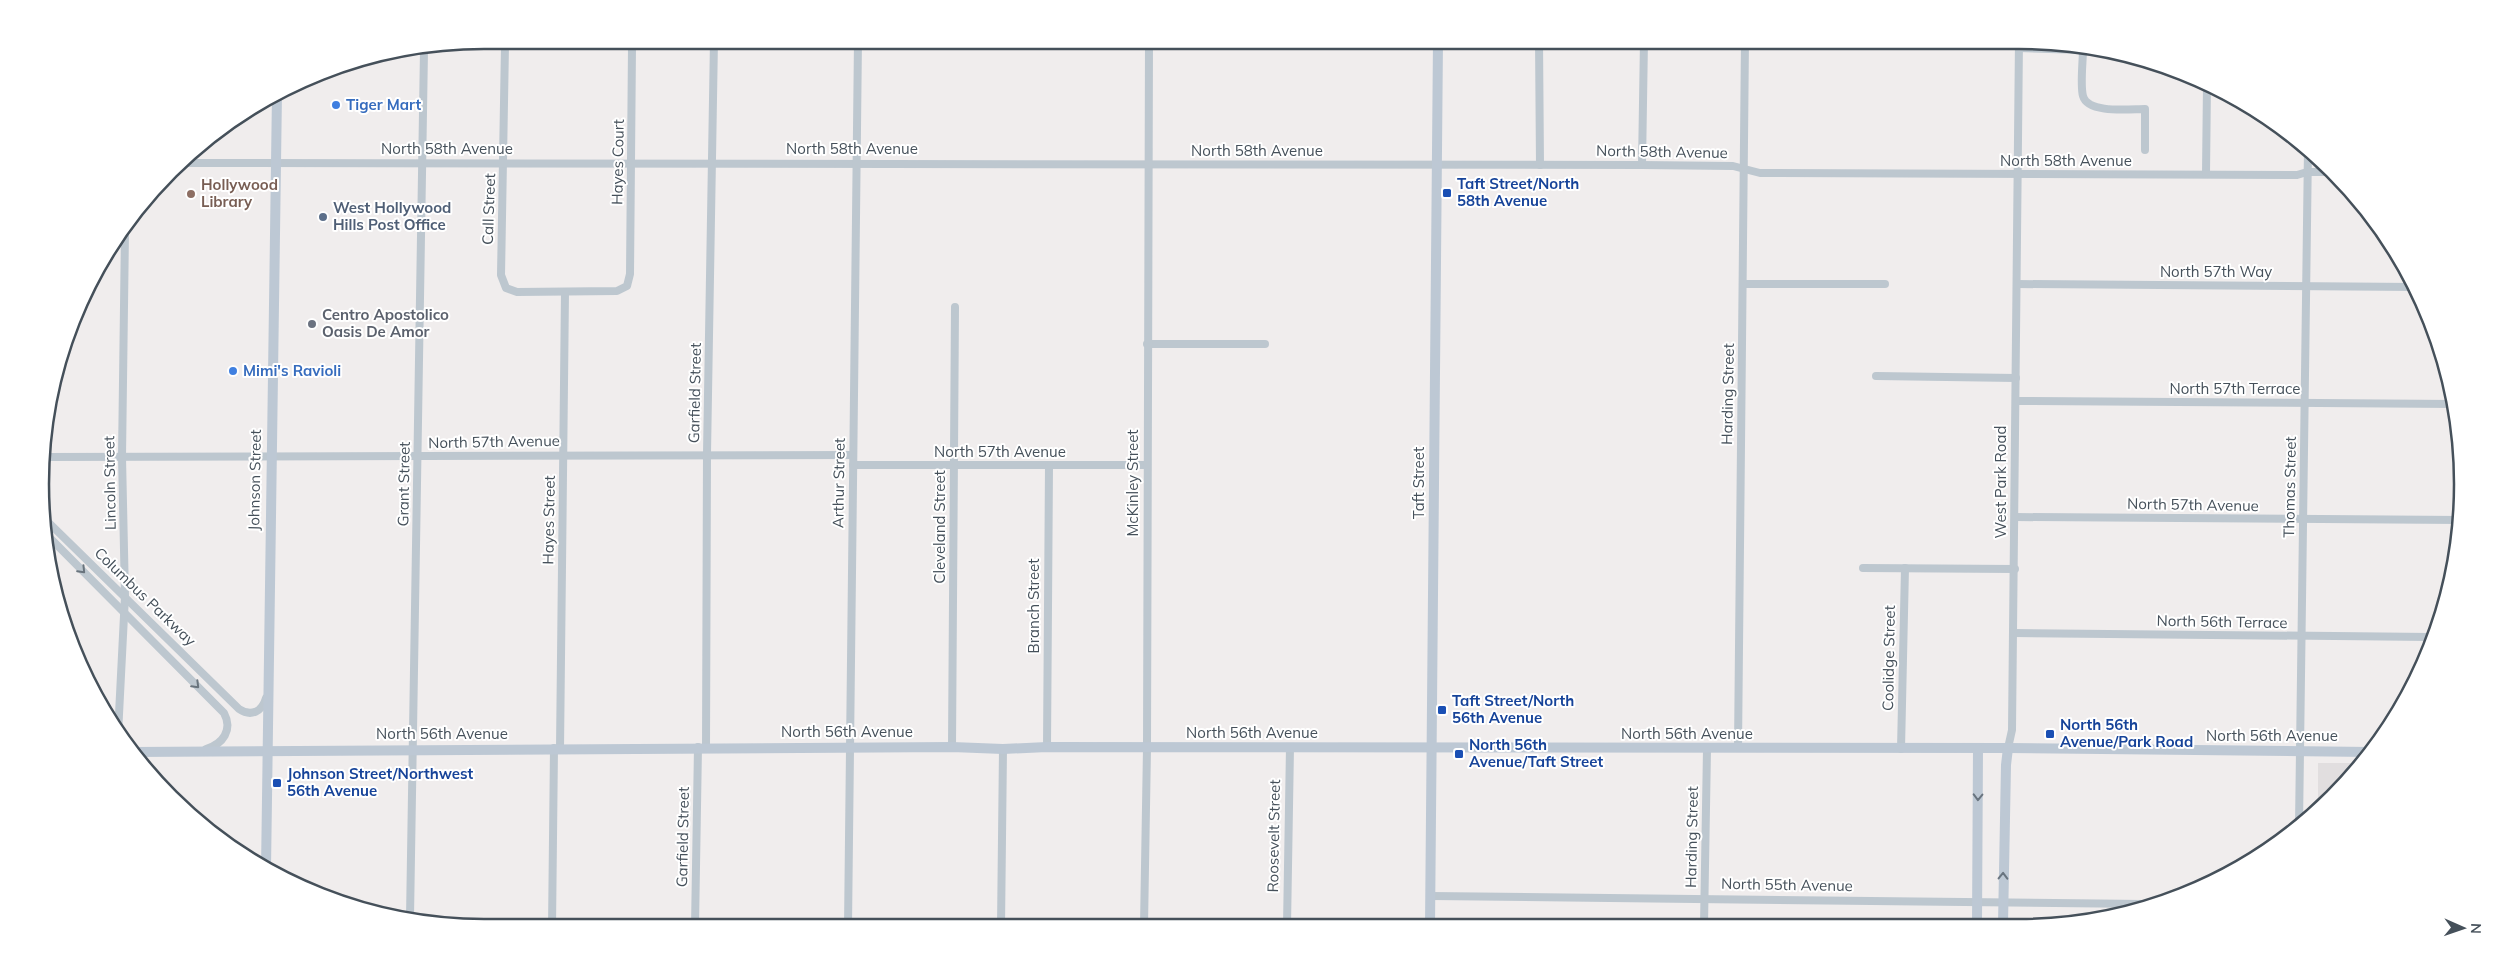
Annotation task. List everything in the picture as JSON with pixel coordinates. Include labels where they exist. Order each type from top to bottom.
[{"type":"street","name":"Call Street","points":[[505,49],[501,275],[506,288],[517,292],[565,292]]},
{"type":"street","name":"Hayes Court","points":[[565,292],[617,292],[627,286],[630,274],[632,49]]},
{"type":"street","name":"Garfield Street","points":[[695,919],[702,747],[714,49]]},
{"type":"street","name":"Arthur Street","points":[[848,919],[858,49]]},
{"type":"street","name":"McKinley Street","points":[[1144,919],[1147,748],[1146,465],[1149,49]]},
{"type":"street","name":"Taft Street","points":[[1430,919],[1438,49]]},
{"type":"street","points":[[1539,49],[1540,165]]},
{"type":"street","points":[[1642,165],[1644,49]]},
{"type":"street","name":"Harding Street","points":[[1738,748],[1745,49]]},
{"type":"street","name":"West Park Road","points":[[2003,919],[2006,765],[2012,730],[2014,633],[2019,49]]},
{"type":"street","name":"Grant Street","points":[[410,913],[424,53]]},
{"type":"street","points":[[2084,53],[2083,97],[2090,106],[2099,108],[2145,108],[2145,150]]},
{"type":"street","points":[[2206,174],[2207,92]]},
{"type":"street","name":"Johnson Street","points":[[266,861],[277,101]]},
{"type":"street","name":"Thomas Street","points":[[2299,817],[2308,158]]},
{"type":"street","name":"North 58th Avenue","points":[[190,163],[504,162],[632,164],[712,162],[1642,165],[1733,166],[1760,174],[2297,175],[2307,172],[2323,172]]},
{"type":"street","name":"Lincoln Street","points":[[119,721],[125,596],[122,457],[125,238]]},
{"type":"street","points":[[1742,284],[1885,284]]},
{"type":"street","name":"North 57th Way","points":[[2017,284],[2407,287]]},
{"type":"street","name":"Hayes Street","points":[[552,919],[565,292]]},
{"type":"street","name":"Cleveland Street","points":[[952,747],[955,307]]},
{"type":"street","points":[[1147,344],[1265,344]]},
{"type":"street","points":[[1876,376],[2016,378]]},
{"type":"street","name":"North 57th Terrace","points":[[2016,401],[2447,404]]},
{"type":"street","name":"North 57th Avenue","points":[[50,458],[853,454]]},
{"type":"street","name":"North 57th Avenue","points":[[853,465],[1146,465]]},
{"type":"street","name":"Branch Street","points":[[1047,747],[1049,466]]},
{"type":"street","name":"North 57th Avenue","points":[[2015,517],[2452,520]]},
{"type":"street","name":"Columbus Parkway","points":[[51,525],[239,709],[251,714],[263,706],[268,694]]},
{"type":"street","name":"Columbus Parkway","points":[[52,540],[124,614],[215,702],[227,719],[226,733],[219,744],[202,750]]},
{"type":"street","points":[[1864,568],[2015,569]]},
{"type":"street","name":"Coolidge Street","points":[[1901,749],[1905,568]]},
{"type":"street","name":"North 56th Terrace","points":[[2014,633],[2426,637]]},
{"type":"street","points":[[215,702],[224,694]]},
{"type":"street","name":"North 56th Avenue","points":[[141,752],[412,748],[952,747],[1004,749],[1047,747],[1290,747],[1431,749],[2008,748],[2362,752]]},
{"type":"street","name":"Roosevelt Street","points":[[1287,919],[1290,747]]},
{"type":"street","points":[[1001,919],[1004,749]]},
{"type":"street","name":"Harding Street","points":[[1704,919],[1706,749]]},
{"type":"street","points":[[1977,919],[1978,749]]},
{"type":"street","name":"North 55th Avenue","points":[[1430,896],[2133,904]]},
{"type":"shaded area","points":[[2318,763],[2353,763],[2327,792],[2318,800]]},
{"type":"place","name":"Tiger Mart","points":[[336,105]]},
{"type":"place","name":"Taft Street/North 58th Avenue","points":[[1447,193]]},
{"type":"place","name":"Hollywood Library","points":[[191,194]]},
{"type":"place","name":"West Hollywood Hills Post Office","points":[[323,217]]},
{"type":"place","name":"Centro Apostolico Oasis De Amor","points":[[312,324]]},
{"type":"place","name":"Mimi's Ravioli","points":[[233,371]]},
{"type":"place","name":"Taft Street/North 56th Avenue","points":[[1442,710]]},
{"type":"place","name":"North 56th Avenue/Park Road","points":[[2050,734]]},
{"type":"place","name":"North 56th Avenue/Taft Street","points":[[1459,754]]},
{"type":"place","name":"Johnson Street/Northwest 56th Avenue","points":[[277,783]]}]
